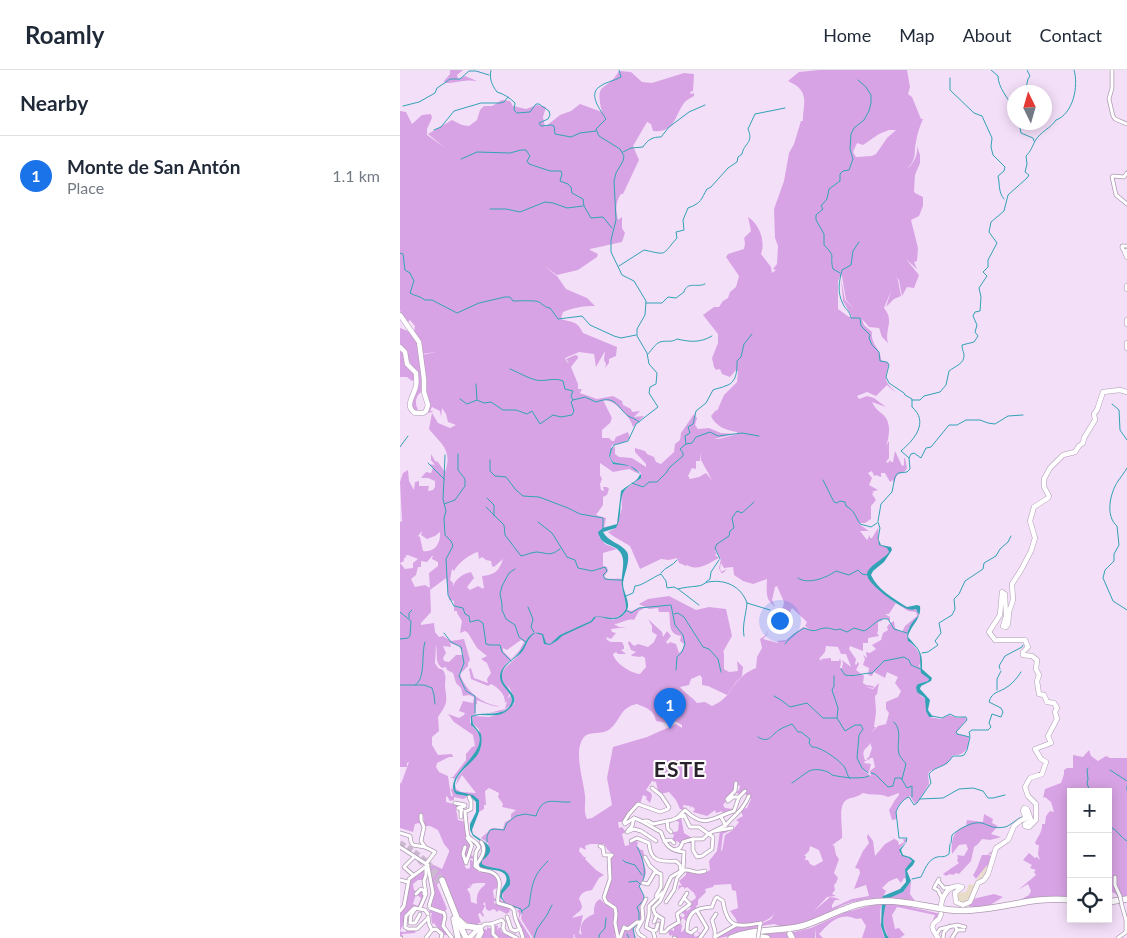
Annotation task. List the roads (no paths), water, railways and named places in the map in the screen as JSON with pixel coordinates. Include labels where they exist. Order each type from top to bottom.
[{"type":"highway","points":[[440,881],[466,938]]},
{"type":"highway","points":[[740,937],[803,926],[846,908],[890,901],[960,911],[1039,899],[1067,901]]},
{"type":"highway","points":[[1112,902],[1127,900]]},
{"type":"highway","points":[[454,914],[463,924],[480,929],[481,932],[478,938]]},
{"type":"highway","points":[[454,914],[458,938]]},
{"type":"highway","points":[[740,937],[769,926],[782,927]]},
{"type":"highway","points":[[731,938],[755,936],[767,938]]},
{"type":"main road","points":[[400,315],[420,342],[424,392],[428,405],[426,411],[420,414],[413,412],[410,407],[416,386],[416,373],[407,364],[405,352],[400,347]]},
{"type":"main road","points":[[1127,343],[1127,348]]},
{"type":"main road","points":[[937,936],[934,932],[933,924],[939,919],[942,898],[949,890],[960,886],[962,888],[955,893],[956,902],[962,905],[968,904],[972,900],[978,883],[984,880],[988,874],[996,848],[1008,840],[1014,826],[1020,820],[1026,818],[1023,809],[1028,809],[1031,820],[1025,826],[1029,827],[1036,820],[1036,804],[1028,796],[1025,787],[1030,778],[1042,774],[1046,762],[1041,759],[1034,749],[1051,743],[1048,736],[1057,719],[1055,713],[1057,708],[1054,704],[1046,701],[1044,695],[1039,694],[1036,681],[1039,676],[1036,669],[1037,660],[1036,658],[1023,655],[1028,647],[1025,640],[998,641],[989,632],[1000,615],[1002,592],[1006,596],[1006,617],[1003,626],[1008,626],[1012,600],[1012,584],[1031,551],[1035,538],[1030,521],[1034,507],[1049,496],[1044,487],[1044,479],[1050,468],[1063,455],[1075,452],[1078,446],[1083,443],[1095,420],[1094,414],[1103,392],[1120,390],[1127,392]]},
{"type":"main road","points":[[466,938],[480,929]]},
{"type":"street","points":[[1112,70],[1112,88],[1109,99],[1113,116],[1115,119],[1127,124]]},
{"type":"street","points":[[1127,173],[1124,177],[1113,176],[1112,178],[1116,195],[1127,204]]},
{"type":"street","points":[[736,783],[735,791],[727,799],[728,801],[734,797],[739,797]]},
{"type":"street","points":[[652,788],[661,795],[669,807],[668,809],[660,812],[638,804],[628,814],[624,824],[634,818],[643,821],[662,833],[664,842],[674,851],[684,852],[683,869],[677,878],[674,890],[666,902]]},
{"type":"street","points":[[677,818],[685,810],[692,817],[711,821],[735,811],[739,797],[745,791]]},
{"type":"street","points":[[674,851],[682,847],[683,842],[703,839],[714,830],[724,826],[732,817],[739,813],[749,796]]},
{"type":"street","points":[[455,803],[465,806],[458,808],[471,809],[469,797]]},
{"type":"street","points":[[461,817],[466,809]]},
{"type":"street","points":[[465,847],[463,854],[466,863],[472,845],[466,836],[466,809]]},
{"type":"street","points":[[421,815],[424,826],[421,838],[425,847]]},
{"type":"street","points":[[643,821],[646,820],[653,824],[685,816],[686,823],[690,827],[699,827],[713,838],[712,849],[697,857],[694,853],[694,839]]},
{"type":"street","points":[[721,817],[725,824],[724,826]]},
{"type":"street","points":[[634,818],[632,826],[627,832],[634,829],[656,841]]},
{"type":"street","points":[[667,822],[668,830],[671,832]]},
{"type":"street","points":[[714,830],[732,828]]},
{"type":"street","points":[[466,830],[468,837],[476,841],[479,848],[476,852],[474,864],[480,871],[490,871],[497,876],[499,882],[498,903],[514,910],[515,920],[523,938]]},
{"type":"street","points":[[400,833],[410,836],[413,845],[425,847],[435,852],[426,866],[411,875],[403,908],[400,911]]},
{"type":"street","points":[[631,841],[637,838],[649,843],[650,853],[653,858],[667,862],[676,861],[683,869],[696,873],[705,871]]},
{"type":"street","points":[[664,842],[670,840],[674,843]]},
{"type":"street","points":[[478,869],[477,864],[482,855],[483,844],[481,842]]},
{"type":"street","points":[[600,846],[604,855],[612,854],[609,858],[610,879],[604,897],[606,902],[615,908],[615,925],[619,938]]},
{"type":"street","points":[[400,847],[426,866],[433,893],[430,909],[432,930]]},
{"type":"street","points":[[476,852],[482,855]]},
{"type":"street","points":[[411,875],[404,867],[414,857]]},
{"type":"street","points":[[645,857],[650,866],[662,876],[661,884],[654,899]]},
{"type":"street","points":[[420,914],[416,923],[410,923],[411,915],[418,908],[426,891],[424,883],[426,866]]},
{"type":"street","points":[[683,869],[671,878],[660,901],[653,908],[654,913],[663,919],[661,932],[665,932],[679,922],[681,924],[687,923]]},
{"type":"street","points":[[643,883],[648,884],[652,874],[657,872]]},
{"type":"street","points":[[1115,877],[1115,884],[1126,920],[1126,932],[1118,938]]},
{"type":"street","points":[[942,898],[938,890],[934,888],[939,879],[942,887],[956,887]]},
{"type":"street","points":[[400,880],[408,882]]},
{"type":"street","points":[[416,894],[423,890],[422,900]]},
{"type":"street","points":[[655,938],[652,931],[646,927],[649,904],[666,890]]},
{"type":"street","points":[[680,904],[687,893]]},
{"type":"street","points":[[696,929],[691,933],[687,932],[687,923],[691,913],[702,907],[712,907],[715,898],[718,897],[723,901],[728,919],[736,925],[760,924],[758,938]]},
{"type":"street","points":[[679,922],[677,914],[690,904],[684,898]]},
{"type":"street","points":[[645,938],[638,932],[643,919],[642,908],[646,899]]},
{"type":"street","points":[[418,908],[406,916],[406,928],[419,928],[430,909]]},
{"type":"street","points":[[418,908],[427,912],[430,909],[442,911],[445,915],[443,926],[452,938]]},
{"type":"street","points":[[697,911],[707,928],[700,938]]},
{"type":"street","points":[[714,938],[715,929],[712,920],[716,914]]},
{"type":"street","points":[[652,931],[656,930],[657,915]]},
{"type":"street","points":[[507,917],[511,929],[515,931],[520,929]]},
{"type":"street","points":[[480,929],[485,924],[502,920],[505,932],[517,938]]},
{"type":"street","points":[[619,938],[624,927],[628,929],[637,922],[640,922],[639,926]]},
{"type":"street","points":[[491,924],[493,926],[492,934],[497,938]]},
{"type":"street","points":[[715,929],[716,925],[719,924]]},
{"type":"street","points":[[714,938],[736,925]]},
{"type":"street","points":[[503,928],[510,926]]},
{"type":"street","points":[[952,926],[957,930]]},
{"type":"street","points":[[943,938],[944,932],[952,926]]},
{"type":"street","points":[[937,936],[940,929],[952,926],[964,928],[957,930],[952,938]]},
{"type":"street","points":[[426,938],[436,928],[441,931],[441,938]]},
{"type":"water","points":[[611,448],[610,457],[613,462],[630,466],[613,464],[609,456]]},
{"type":"water","points":[[630,466],[638,471],[641,475],[641,478],[623,493],[618,523],[616,528],[603,532],[608,538],[621,546],[628,555],[623,583],[628,604],[626,612],[615,619],[596,617],[592,622],[562,636],[550,645],[544,644],[542,635],[535,633],[543,634],[546,643],[550,644],[560,635],[591,621],[594,617],[599,616],[615,618],[626,609],[622,589],[622,556],[617,549],[602,540],[598,532],[603,528],[617,524],[621,491],[639,477],[640,474]]},
{"type":"water","points":[[878,538],[881,545],[891,547],[892,550],[884,562],[871,575],[877,585],[886,593],[907,607],[920,606],[919,615],[916,609],[912,610],[904,607],[877,589],[868,578],[867,574],[870,568],[889,552],[887,548],[879,545]]},
{"type":"water","points":[[919,615],[908,637],[920,651],[922,669],[932,678],[931,681],[921,686],[920,689],[930,700],[928,710],[933,717],[929,717],[926,711],[925,698],[917,692],[916,687],[918,684],[929,679],[921,673],[919,652],[908,641],[907,633]]},
{"type":"water","points":[[535,633],[529,639],[524,649],[507,664],[503,672],[503,681],[514,696],[513,704],[504,713],[472,717],[473,724],[481,734],[482,742],[478,754],[458,776],[455,786],[456,791],[473,795],[479,800],[479,812],[472,830],[473,834],[490,848],[490,852],[482,861],[482,864],[505,871],[510,878],[510,885],[502,894],[506,904],[499,896],[506,882],[505,874],[498,871],[480,869],[478,865],[485,851],[483,843],[473,836],[470,830],[470,824],[476,812],[476,802],[471,797],[456,794],[453,786],[461,769],[475,752],[479,743],[479,734],[471,725],[471,716],[480,714],[500,712],[508,708],[512,699],[501,681],[502,669],[505,665],[518,653],[528,637]]},
{"type":"water","points":[[907,841],[901,850],[903,855],[915,861],[907,871],[911,881],[903,892],[887,899],[884,929],[889,938],[885,938],[881,926],[882,898],[900,889],[906,882],[905,869],[912,861],[902,856],[899,850]]},
{"type":"waterway","points":[[491,70],[491,79],[497,92],[507,96],[515,103],[514,110],[517,113],[530,112],[536,104],[539,104],[549,111],[550,115],[548,119],[539,123],[541,126],[554,126],[555,134],[571,137],[580,133],[596,131]]},
{"type":"waterway","points":[[611,450],[614,445],[628,441],[636,424],[658,407],[649,393],[650,387],[656,384],[657,373],[649,364],[647,353],[637,336],[637,329],[645,315],[646,301],[634,281],[622,275],[611,252],[611,240],[616,220],[614,181],[624,156],[620,149],[599,136],[596,129],[606,119],[595,99],[596,90],[604,84],[621,77],[619,70]]},
{"type":"waterway","points":[[991,70],[998,76],[1001,89],[1007,98]]},
{"type":"waterway","points":[[1027,70],[1030,76],[1027,85]]},
{"type":"waterway","points":[[912,400],[920,400],[924,396],[940,392],[946,385],[949,371],[963,360],[962,345],[974,342],[978,336],[975,332],[977,325],[973,316],[975,312],[980,311],[981,297],[979,288],[987,276],[983,272],[988,267],[988,260],[997,243],[989,232],[991,222],[1004,211],[1008,195],[1029,175],[1025,172],[1026,156],[1037,138],[1067,112],[1075,91],[1074,70]]},
{"type":"waterway","points":[[403,106],[419,102],[435,93],[437,88],[450,79],[460,79],[469,71],[489,75]]},
{"type":"waterway","points":[[950,78],[950,90],[974,113],[982,116],[992,138],[991,147],[993,155],[1005,167],[1004,171],[998,176],[1000,191],[1004,199]]},
{"type":"waterway","points":[[840,273],[833,269],[832,254],[824,245],[824,234],[816,220],[816,215],[823,209],[821,206],[827,199],[829,189],[840,181],[840,174],[843,171],[849,170],[853,159],[850,149],[851,134],[854,128],[864,120],[869,111],[871,95],[858,80]]},
{"type":"waterway","points":[[434,130],[441,127],[454,111],[481,103],[504,102],[508,97]]},
{"type":"waterway","points":[[623,152],[631,148],[643,147],[651,139],[661,137],[669,127],[689,112],[705,105]]},
{"type":"waterway","points":[[619,266],[644,250],[664,253],[677,238],[676,232],[684,230],[683,220],[688,208],[699,202],[707,189],[728,168],[737,162],[738,157],[742,154],[749,140],[750,134],[748,129],[755,114],[785,108]]},
{"type":"waterway","points":[[1020,130],[1021,133],[1033,138],[1034,141]]},
{"type":"waterway","points":[[461,159],[477,152],[510,153],[526,150],[530,156],[527,161],[529,164],[550,171],[561,171],[560,181],[568,184],[571,187],[572,193],[583,199],[584,206],[591,218],[603,217],[612,228]]},
{"type":"waterway","points":[[490,209],[506,209],[520,212],[545,202],[567,208],[583,206]]},
{"type":"waterway","points":[[859,242],[853,251],[851,265],[842,270],[839,291],[843,304],[851,318],[860,318],[861,326],[870,335],[869,338],[872,345],[879,352],[880,361],[887,362],[889,365],[886,377],[889,383],[912,399],[912,407],[917,413],[920,424],[915,436],[901,451],[909,458]]},
{"type":"waterway","points":[[400,253],[403,254],[405,270],[410,273],[414,281],[410,293],[425,300],[432,300],[457,313],[479,303],[510,297],[513,301],[539,302],[550,308],[558,319],[582,316],[590,325],[614,336],[621,338],[636,335]]},
{"type":"waterway","points":[[646,303],[662,303],[668,297],[676,298],[687,287],[705,284]]},
{"type":"waterway","points":[[632,483],[643,487],[649,482],[657,482],[683,456],[680,449],[686,444],[685,436],[690,433],[688,427],[693,424],[696,411],[706,403],[713,390],[732,382],[736,373],[737,361],[741,357],[744,344],[752,334]]},
{"type":"waterway","points":[[648,354],[660,342],[677,339],[699,341],[712,336]]},
{"type":"waterway","points":[[510,369],[536,380],[556,379],[563,381],[565,389],[573,391],[571,396],[573,400],[585,397],[596,402],[611,400],[628,416],[639,422]]},
{"type":"waterway","points":[[476,384],[477,400]]},
{"type":"waterway","points":[[460,399],[467,404],[477,400],[484,403],[491,402],[503,410],[516,410],[527,414],[532,411],[540,424],[553,415],[561,417],[572,415],[574,411],[571,402],[573,400]]},
{"type":"waterway","points":[[1112,404],[1119,410],[1120,430],[1127,440]]},
{"type":"waterway","points":[[878,521],[881,504],[892,492],[895,477],[898,473],[907,472],[910,469],[909,458],[911,454],[914,453],[921,458],[926,448],[931,447],[949,425],[957,425],[966,420],[980,420],[995,424],[1008,416],[1023,415]]},
{"type":"waterway","points":[[686,444],[692,443],[696,437],[710,432],[718,436],[742,433],[759,436]]},
{"type":"waterway","points":[[400,447],[408,436]]},
{"type":"waterway","points":[[444,504],[455,500],[465,486],[465,479],[458,470],[458,454]]},
{"type":"waterway","points":[[444,479],[445,455]]},
{"type":"waterway","points":[[490,460],[490,471],[495,476],[506,477],[523,496],[539,497],[580,514],[603,518],[603,529]]},
{"type":"waterway","points":[[428,463],[444,479],[445,535],[453,546],[446,559],[448,595],[454,606],[463,608],[465,614],[469,616],[470,622],[478,620],[483,623],[486,644],[500,645],[502,652],[511,661]]},
{"type":"waterway","points":[[1127,468],[1115,486],[1111,498],[1110,511],[1113,522],[1117,526],[1119,545],[1114,554],[1114,561],[1105,570],[1103,578],[1113,601],[1127,610]]},
{"type":"waterway","points":[[823,480],[834,502],[845,502],[860,524],[871,527],[877,523]]},
{"type":"waterway","points":[[487,498],[494,505],[494,516]]},
{"type":"waterway","points":[[720,559],[715,548],[717,544],[729,536],[730,531],[734,528],[732,518],[737,511],[742,513],[754,502]]},
{"type":"waterway","points":[[486,507],[504,525],[505,535],[521,556],[535,552],[551,554],[560,549]]},
{"type":"waterway","points":[[538,522],[552,533],[567,557],[575,560],[578,568],[592,571],[605,567],[607,571],[603,575],[605,579],[623,580]]},
{"type":"waterway","points":[[878,522],[880,528],[878,539]]},
{"type":"waterway","points":[[922,653],[928,652],[938,645],[935,641],[941,633],[939,623],[952,615],[955,609],[954,599],[959,594],[965,581],[983,569],[984,563],[996,556],[1011,536]]},
{"type":"waterway","points":[[661,573],[677,560]]},
{"type":"waterway","points":[[706,582],[710,579],[711,572],[719,560]]},
{"type":"waterway","points":[[515,569],[509,573],[502,586],[500,594],[502,610],[506,619],[515,625],[519,637],[526,642]]},
{"type":"waterway","points":[[798,578],[812,581],[836,571],[849,575],[858,570],[862,574],[868,575]]},
{"type":"waterway","points":[[626,596],[633,593],[635,586],[641,585],[661,574],[666,581],[667,588],[674,587],[678,589],[699,586],[714,581],[726,583],[737,588],[747,603],[770,610]]},
{"type":"waterway","points":[[678,589],[699,605]]},
{"type":"waterway","points":[[744,636],[747,603]]},
{"type":"waterway","points":[[626,610],[631,613],[639,608],[671,605],[675,625],[683,635],[685,644],[682,652],[677,657],[676,670]]},
{"type":"waterway","points":[[528,607],[533,619],[531,627],[534,632]]},
{"type":"waterway","points":[[409,618],[409,613],[412,610]]},
{"type":"waterway","points":[[400,612],[411,621],[410,636],[400,639]]},
{"type":"waterway","points":[[674,614],[678,613],[684,617],[703,647],[709,649],[718,659],[721,672]]},
{"type":"waterway","points":[[785,644],[793,635],[804,628],[814,631],[823,628],[840,629],[847,632],[854,628],[864,631],[881,619],[888,619],[894,629],[907,633]]},
{"type":"waterway","points":[[444,633],[451,642],[461,647],[464,663],[459,676],[466,691],[475,696],[475,713]]},
{"type":"waterway","points":[[415,685],[421,677],[425,642]]},
{"type":"waterway","points":[[1000,669],[999,666],[1005,656],[1023,645]]},
{"type":"waterway","points":[[841,669],[845,675],[872,673],[884,661],[904,657],[909,660],[911,665],[920,669]]},
{"type":"waterway","points":[[997,690],[997,679],[1001,671]]},
{"type":"waterway","points":[[970,736],[969,732],[972,730],[988,730],[991,727],[989,723],[992,714],[1001,717],[1003,712],[1001,708],[989,702],[990,698],[1011,684],[1021,672]]},
{"type":"waterway","points":[[834,676],[832,690],[838,708],[837,718]]},
{"type":"waterway","points":[[400,685],[424,685],[432,688],[435,704]]},
{"type":"waterway","points":[[774,696],[790,707],[807,703],[823,718],[837,718],[845,731],[855,725],[861,725],[863,729],[859,735],[857,758],[862,768],[868,773]]},
{"type":"waterway","points":[[906,842],[907,838],[899,838],[896,812],[898,807],[909,797],[914,805],[917,803],[931,783],[929,774],[947,763],[953,756],[964,755],[970,737],[957,734],[956,732],[967,720],[966,717],[956,717],[950,714],[942,718],[932,716]]},
{"type":"waterway","points":[[894,722],[899,733],[899,754],[906,764],[902,779]]},
{"type":"waterway","points":[[758,737],[765,740],[792,724],[798,732],[801,732],[810,739],[809,743],[812,747],[825,751],[839,762],[845,768],[850,779]]},
{"type":"waterway","points":[[1088,768],[1089,788]]},
{"type":"waterway","points":[[792,783],[809,771],[815,770],[845,777],[861,778],[869,776]]},
{"type":"waterway","points":[[1110,770],[1127,781]]},
{"type":"waterway","points":[[871,773],[875,774],[888,787],[893,786],[895,778],[901,778],[907,788],[912,786],[912,797]]},
{"type":"waterway","points":[[920,799],[943,798],[959,789],[973,788],[983,791],[988,798],[1005,795]]},
{"type":"waterway","points":[[487,842],[490,830],[504,830],[507,823],[516,816],[525,814],[536,816],[539,809],[545,803],[570,802]]},
{"type":"waterway","points":[[951,843],[952,835],[970,824],[982,823],[995,827],[1005,827],[1022,817]]},
{"type":"waterway","points":[[1112,828],[1127,841]]},
{"type":"waterway","points":[[912,879],[921,877],[931,860],[949,854],[950,844]]},
{"type":"waterway","points":[[637,847],[643,861],[644,872],[644,878],[639,886],[644,896],[643,901],[637,907],[639,921]]},
{"type":"waterway","points":[[623,860],[635,865],[642,875]]},
{"type":"waterway","points":[[522,911],[529,906],[532,887],[536,877],[548,861]]},
{"type":"waterway","points":[[629,882],[637,881],[640,884]]},
{"type":"waterway","points":[[505,903],[521,909],[522,913]]},
{"type":"waterway","points":[[534,938],[537,929],[552,905]]},
{"type":"waterway","points":[[599,938],[599,935],[605,928],[606,918]]},
{"type":"waterway","points":[[635,938],[633,929],[638,923]]},
{"type":"waterway","points":[[627,934],[629,938]]},
{"type":"tunnel","points":[[400,843],[423,859],[442,880]]},
{"type":"tunnel","points":[[419,860],[428,868],[438,882]]},
{"type":"place","name":"Monte de San Antón","points":[[670,729]]},
{"type":"district","name":"ESTE","points":[[680,770]]}]
